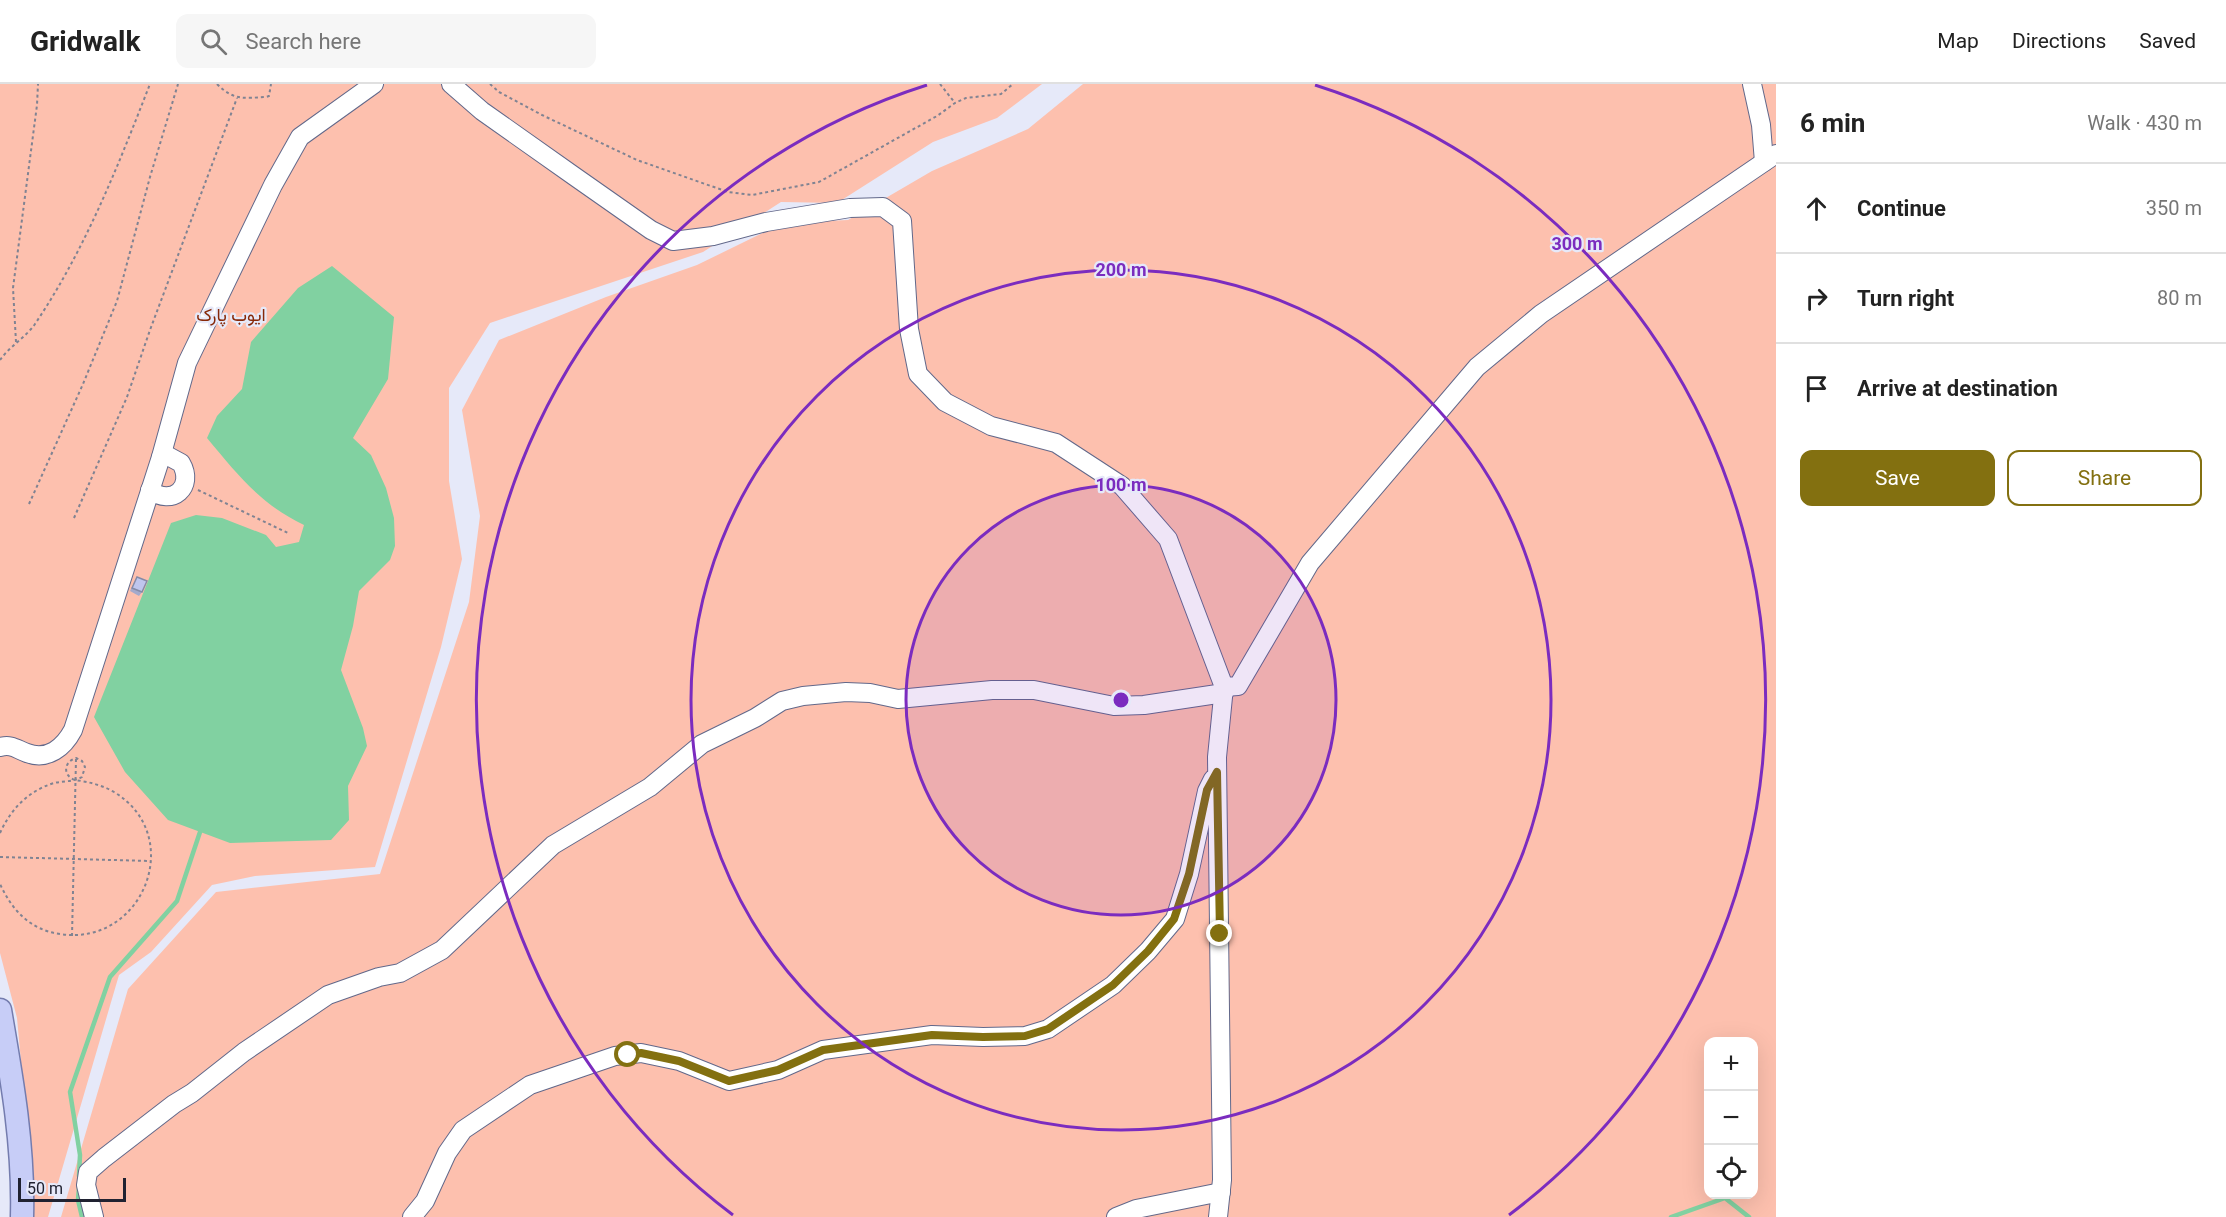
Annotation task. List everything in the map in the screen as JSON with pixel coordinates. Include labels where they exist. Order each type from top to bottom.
[{"type":"main road","points":[[0,1010],[14,1086],[20,1144],[22,1217]]},
{"type":"street","points":[[0,747],[10,745],[36,755],[48,754],[66,742],[73,730],[161,457],[187,363],[273,185],[300,137],[374,84]]},
{"type":"street","points":[[451,84],[482,111],[651,230],[673,241],[713,236],[766,222],[850,208],[883,207],[902,220],[909,329],[918,374],[945,402],[991,426],[1056,443],[1122,486],[1168,538],[1224,690],[1217,772],[1221,1192],[1218,1217]]},
{"type":"street","points":[[94,1217],[86,1185],[88,1172],[174,1104],[192,1093],[244,1052],[328,995],[379,977],[400,973],[442,950],[553,845],[650,787],[702,744],[755,718],[782,701],[804,696],[846,692],[870,693],[898,699],[992,690],[1034,690],[1114,706],[1144,705],[1238,686],[1311,563],[1477,367],[1541,314],[1770,158],[1752,84]]},
{"type":"street","points":[[150,490],[156,495],[170,497],[181,490],[185,484],[186,476],[181,463],[168,456],[161,457]]},
{"type":"street","points":[[412,1217],[425,1201],[447,1153],[463,1130],[530,1085],[615,1056],[641,1053],[679,1061],[729,1081],[778,1070],[823,1050],[932,1035],[1025,1036],[1048,1029],[1113,985],[1148,951],[1174,919],[1189,874],[1207,790],[1217,772]]},
{"type":"street","points":[[1116,1217],[1136,1209],[1221,1192]]},
{"type":"path","points":[[16,342],[13,288],[38,84]]},
{"type":"path","points":[[0,360],[33,327],[63,280],[114,175],[150,84]]},
{"type":"path","points":[[28,504],[83,384],[117,301],[178,84]]},
{"type":"path","points":[[217,84],[237,98],[269,96],[271,84]]},
{"type":"path","points":[[490,84],[542,115],[637,160],[728,192],[752,195],[819,182],[937,116],[955,103],[966,98],[1001,94],[1013,84]]},
{"type":"path","points":[[940,84],[955,103]]},
{"type":"path","points":[[74,518],[128,397],[150,330],[237,98]]},
{"type":"path","points":[[185,484],[290,534]]},
{"type":"path","points":[[0,833],[7,818],[20,802],[36,790],[82,777],[85,771],[84,764],[76,758],[66,742]]},
{"type":"path","points":[[0,884],[9,903],[26,921],[48,932],[72,936],[92,934],[111,926],[127,915],[140,899],[148,881],[151,861],[149,841],[142,822],[130,805],[114,792],[96,784],[75,780],[68,775],[66,769],[68,763],[76,758]]},
{"type":"path","points":[[72,936],[76,758]]},
{"type":"path","points":[[0,857],[151,861]]},
{"type":"green space","name":"ایوب پارک","points":[[0,84],[1042,84],[997,118],[933,142],[837,203],[781,202],[703,252],[490,323],[449,388],[449,481],[462,559],[441,647],[375,867],[255,876],[212,885],[151,952],[119,975],[48,1217],[30,1217],[29,1149],[17,1018],[0,953]]},
{"type":"green space","points":[[1083,84],[1776,84],[1776,1217],[61,1217],[128,989],[216,892],[380,874],[469,602],[480,516],[462,410],[499,340],[606,297],[697,265],[783,223],[848,220],[932,171],[1028,129]]},
{"type":"shaded area","points":[[332,266],[394,317],[388,379],[353,438],[371,455],[386,488],[394,518],[395,546],[390,560],[359,591],[353,626],[341,670],[363,728],[367,746],[348,786],[349,820],[331,840],[230,843],[168,820],[125,772],[94,717],[171,523],[196,515],[222,518],[266,535],[276,547],[299,542],[304,525],[288,517],[262,498],[207,438],[217,416],[242,389],[251,342],[298,288]]},
{"type":"building","points":[[137,577],[147,581],[142,592],[132,588]]},
{"type":"waterway","points":[[79,1176],[80,1155],[70,1092],[110,977],[177,901],[200,832]]},
{"type":"waterway","points":[[79,1187],[78,1200],[82,1217]]},
{"type":"waterway","points":[[1671,1217],[1725,1198],[1749,1217]]},
{"type":"route","points":[[628,1055],[641,1053],[679,1061],[729,1081],[778,1070],[823,1050],[932,1035],[1025,1036],[1048,1029],[1113,985],[1148,951],[1174,919],[1189,874],[1207,790],[1217,772],[1220,934]]}]
